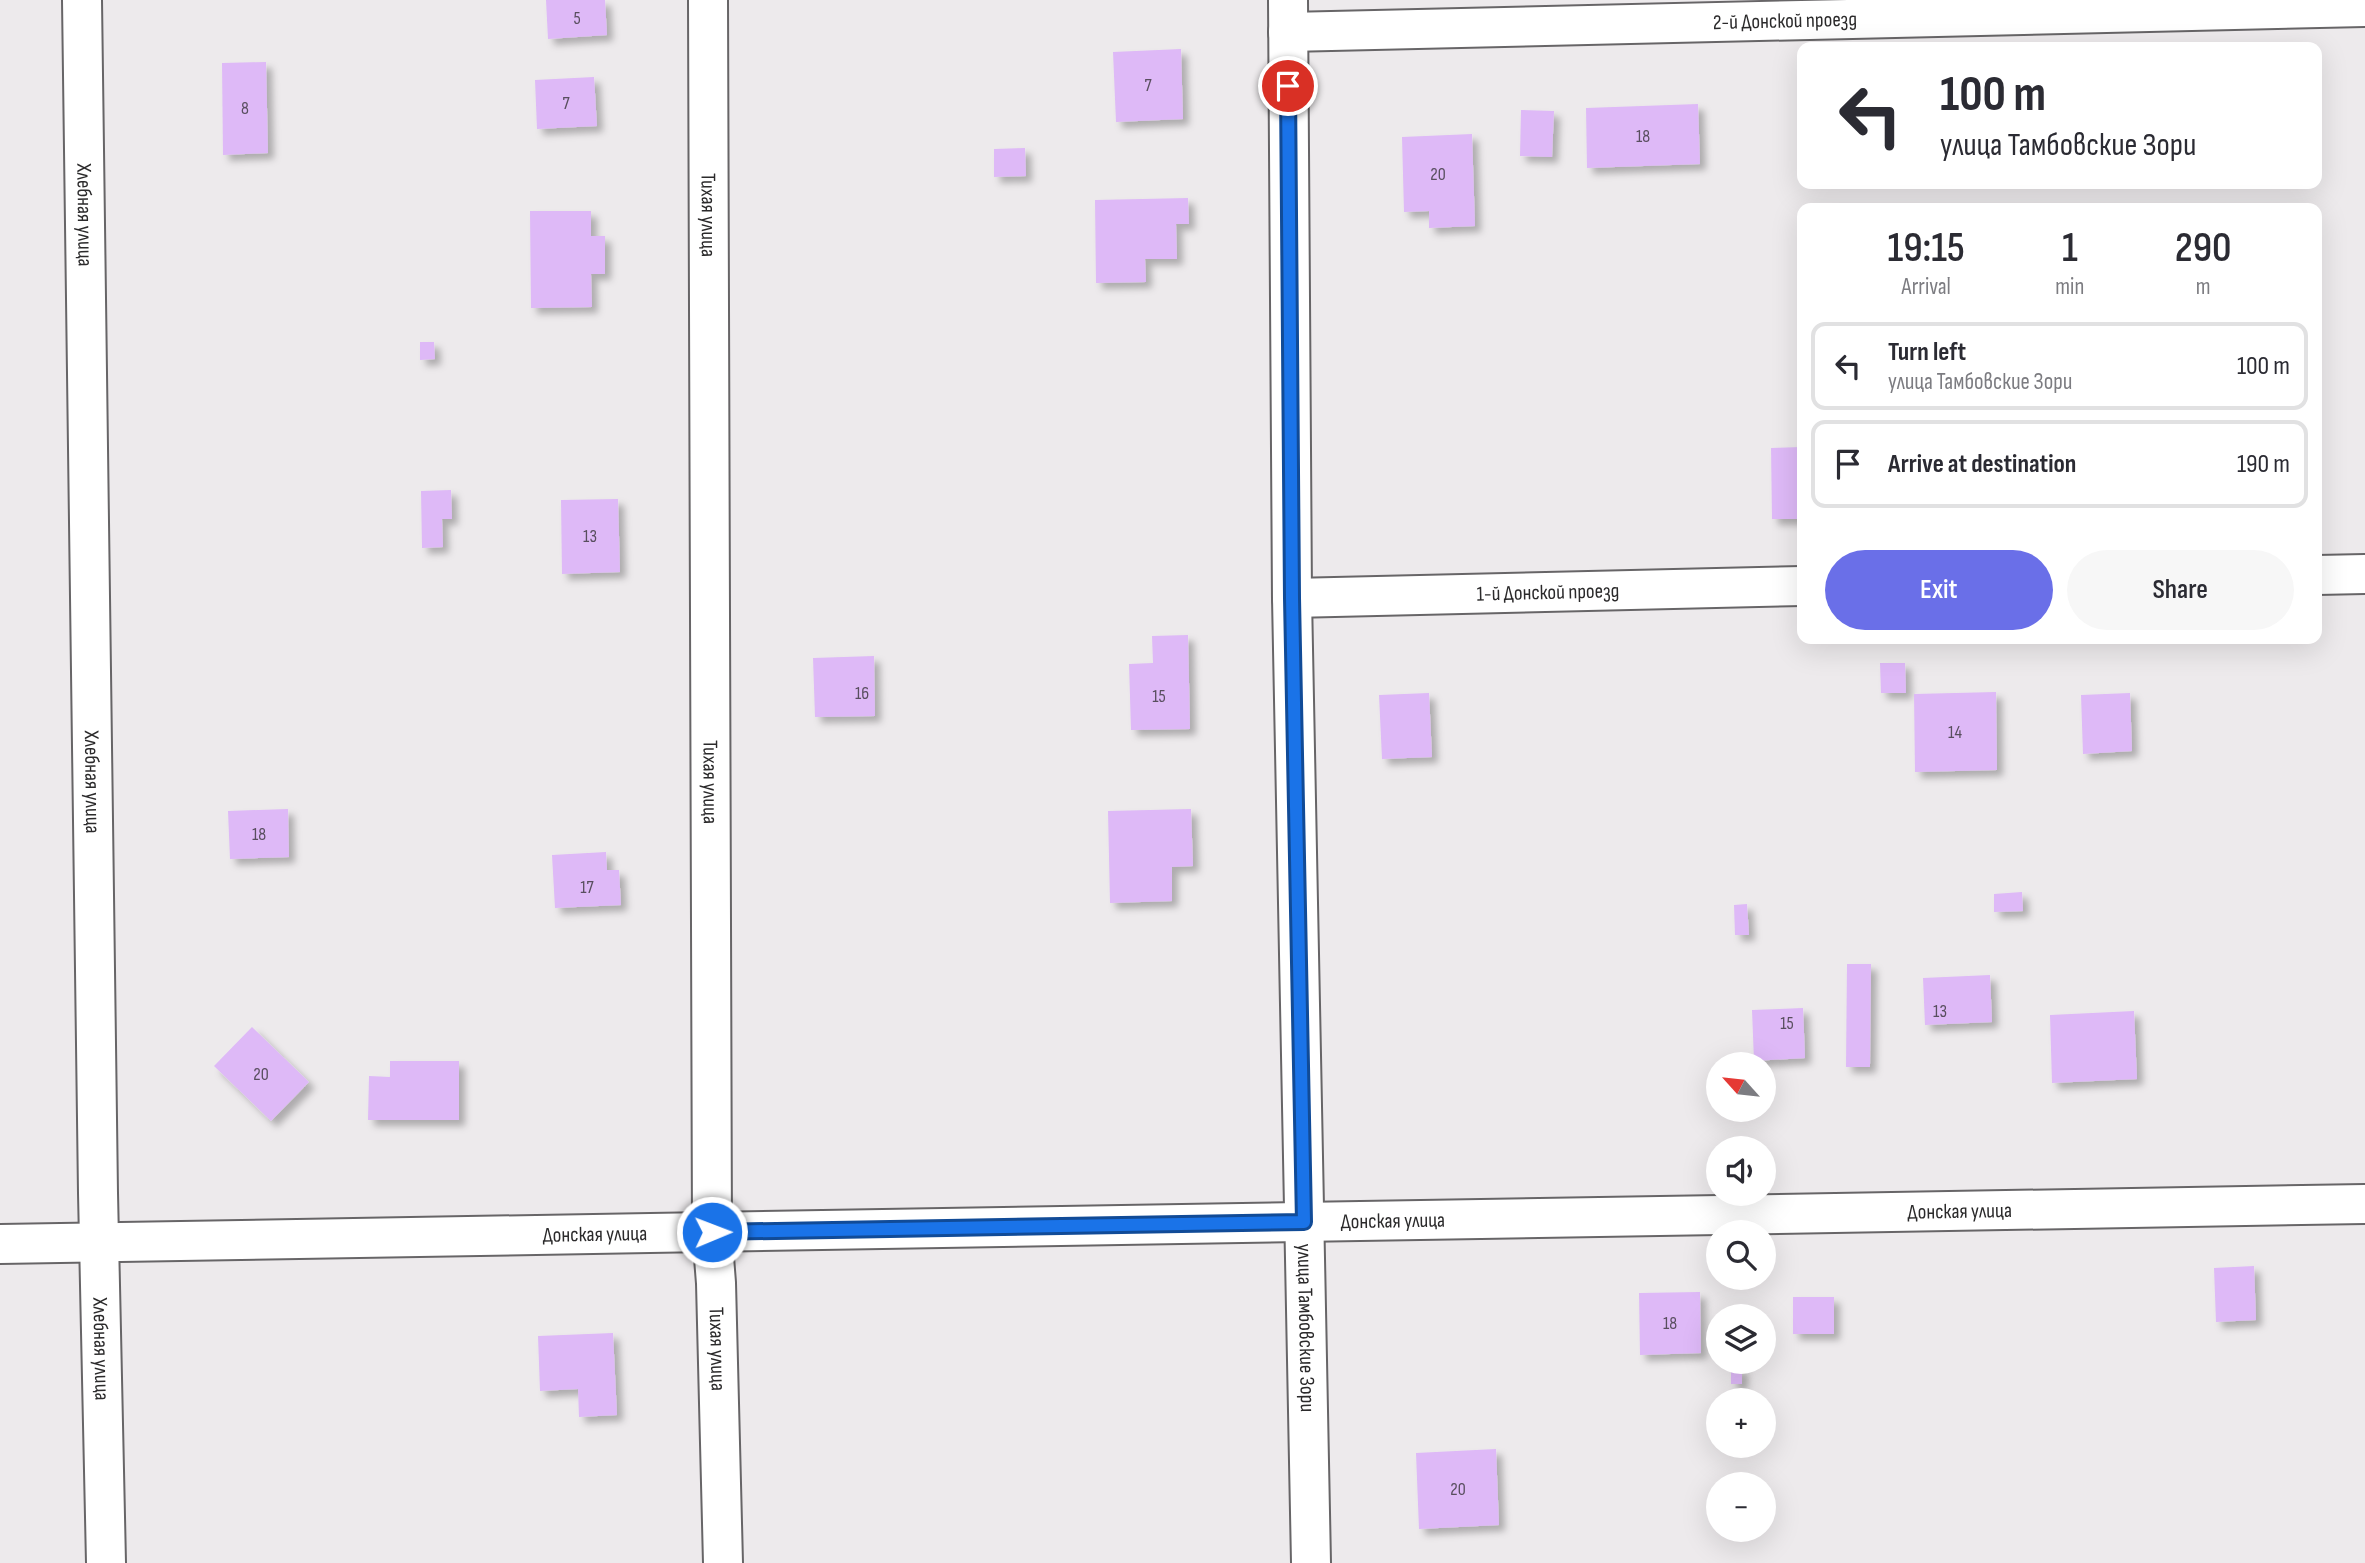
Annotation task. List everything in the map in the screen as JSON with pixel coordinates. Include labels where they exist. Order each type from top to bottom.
[{"type":"street","name":"Хлебная улица","points":[[82,0],[98,1242],[106,1563]]},
{"type":"street","name":"Тихая улица","points":[[708,0],[712,1232],[716,1283],[723,1563]]},
{"type":"street","name":"2-й Донской проезд","points":[[1288,16],[2365,7]]},
{"type":"street","name":"улица Тамбовские Зори","points":[[1288,16],[1292,598],[1311,1563]]},
{"type":"street","points":[[2322,575],[2365,574]]},
{"type":"street","name":"1-й Донской проезд","points":[[1292,598],[1797,586]]},
{"type":"street","name":"Донская улица","points":[[0,1244],[2365,1203]]},
{"type":"building","points":[[546,0],[605,0],[607,35],[548,39]]},
{"type":"building","points":[[1181,49],[1183,119],[1116,122],[1113,52]]},
{"type":"building","points":[[266,62],[268,153],[223,155],[222,63]]},
{"type":"building","points":[[594,77],[597,126],[537,129],[535,80]]},
{"type":"building","points":[[1698,104],[1700,164],[1587,168],[1586,108]]},
{"type":"building","points":[[1521,110],[1554,111],[1552,157],[1520,156]]},
{"type":"building","points":[[1472,134],[1475,226],[1429,228],[1429,211],[1404,212],[1402,137]]},
{"type":"building","points":[[1025,148],[1026,176],[994,177],[994,149]]},
{"type":"building","points":[[1188,198],[1189,224],[1176,224],[1177,259],[1145,259],[1146,282],[1096,283],[1095,200]]},
{"type":"building","points":[[530,211],[591,211],[591,236],[605,236],[605,274],[591,274],[592,307],[531,308]]},
{"type":"building","points":[[420,342],[434,342],[435,359],[420,360]]},
{"type":"building","points":[[1797,447],[1797,519],[1772,519],[1771,448]]},
{"type":"building","points":[[451,490],[452,519],[442,519],[443,547],[422,548],[421,491]]},
{"type":"building","points":[[618,499],[620,572],[562,574],[561,500]]},
{"type":"building","points":[[1188,635],[1190,729],[1131,730],[1129,664],[1153,663],[1152,636]]},
{"type":"building","points":[[874,656],[875,716],[815,717],[813,658]]},
{"type":"building","points":[[1880,663],[1905,663],[1906,693],[1881,693]]},
{"type":"building","points":[[1996,692],[1997,770],[1915,772],[1914,694]]},
{"type":"building","points":[[1429,693],[1432,757],[1382,759],[1379,695]]},
{"type":"building","points":[[2130,693],[2132,751],[2083,754],[2081,695]]},
{"type":"building","points":[[288,809],[289,857],[230,859],[228,811]]},
{"type":"building","points":[[1191,809],[1193,866],[1172,867],[1172,901],[1110,903],[1108,811]]},
{"type":"building","points":[[606,852],[607,870],[619,870],[621,905],[555,908],[552,855]]},
{"type":"building","points":[[2022,892],[2023,911],[1994,912],[1994,894]]},
{"type":"building","points":[[1747,904],[1749,935],[1735,935],[1734,905]]},
{"type":"building","points":[[1847,964],[1871,964],[1870,1067],[1846,1067]]},
{"type":"building","points":[[1990,975],[1992,1022],[1925,1025],[1923,978]]},
{"type":"building","points":[[1803,1008],[1805,1058],[1776,1060],[1776,1052],[1754,1052],[1752,1010]]},
{"type":"building","points":[[2134,1011],[2137,1079],[2052,1083],[2050,1015]]},
{"type":"building","points":[[252,1027],[309,1082],[271,1121],[214,1066]]},
{"type":"building","points":[[390,1061],[459,1061],[459,1120],[368,1120],[369,1076],[390,1077]]},
{"type":"building","points":[[2254,1266],[2256,1320],[2216,1322],[2214,1268]]},
{"type":"building","points":[[1700,1292],[1701,1353],[1640,1355],[1639,1293]]},
{"type":"building","points":[[1793,1297],[1834,1297],[1834,1334],[1793,1334]]},
{"type":"building","points":[[613,1333],[617,1415],[579,1417],[578,1389],[540,1391],[538,1336]]},
{"type":"building","points":[[1731,1374],[1742,1374],[1742,1384],[1731,1384]]},
{"type":"building","points":[[1496,1449],[1499,1525],[1419,1529],[1416,1453]]},
{"type":"route","points":[[712,1232],[1304,1222],[1292,598],[1288,86]]}]
